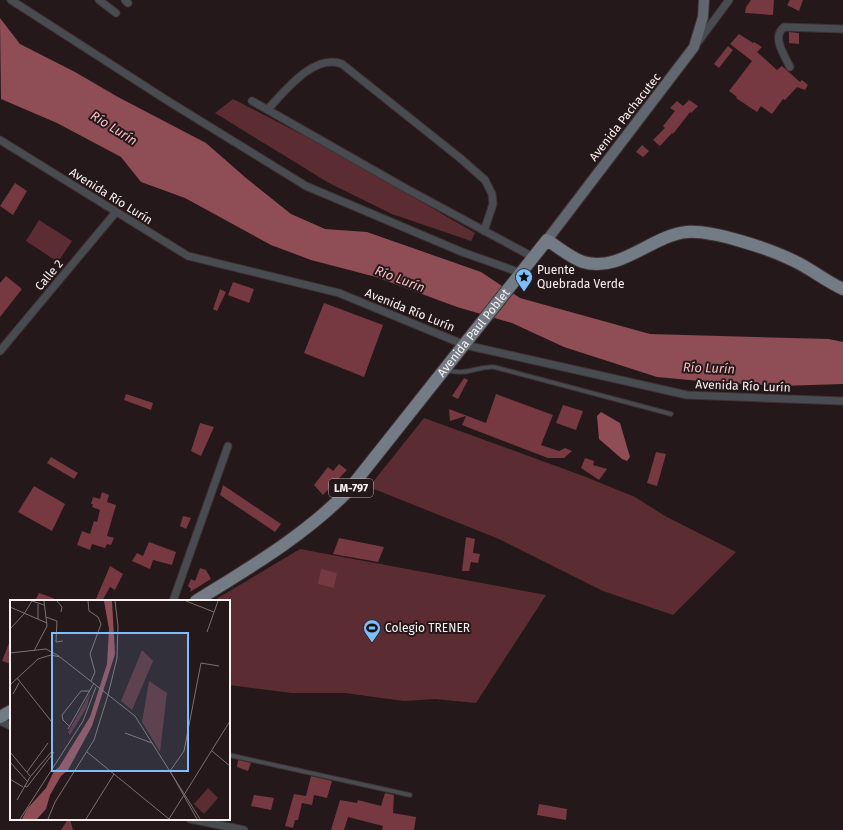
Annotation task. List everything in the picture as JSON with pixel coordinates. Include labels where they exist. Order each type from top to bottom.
[{"type":"main road","name":"Avenida Pachacutec","points":[[547,240],[694,47],[703,17],[704,0]]},
{"type":"main road","points":[[547,240],[583,262],[601,264],[628,256],[672,236],[687,232],[712,234],[791,259],[843,289]]},
{"type":"main road","name":"Avenida Paul Poblet","points":[[198,600],[294,538],[332,507],[364,473],[547,240]]},
{"type":"main road","points":[[0,717],[10,712]]},
{"type":"street","points":[[11,0],[162,97],[306,186],[518,277]]},
{"type":"street","points":[[99,0],[116,14]]},
{"type":"street","points":[[694,47],[729,0]]},
{"type":"street","points":[[790,68],[781,48],[778,36],[780,30],[784,27],[843,29]]},
{"type":"street","points":[[268,110],[292,83],[311,68],[330,62],[342,64],[460,158],[484,180],[492,194],[493,204],[484,231]]},
{"type":"street","points":[[252,100],[484,231],[533,257]]},
{"type":"street","name":"Avenida Río Lurín","points":[[0,140],[188,256],[339,293],[468,341],[687,395],[843,401]]},
{"type":"street","name":"Calle 2","points":[[0,351],[116,212]]},
{"type":"street","points":[[173,600],[228,446]]},
{"type":"street","points":[[0,720],[10,725]]},
{"type":"street","points":[[195,820],[244,830]]},
{"type":"lane","points":[[446,369],[458,373],[494,367],[671,414]]},
{"type":"lane","points":[[230,755],[410,795]]},
{"type":"shaded area","points":[[233,99],[334,151],[475,233],[471,241],[392,214],[329,183],[215,113]]},
{"type":"shaded area","points":[[39,220],[72,241],[58,262],[26,241]]},
{"type":"shaded area","points":[[424,418],[586,477],[635,497],[665,516],[736,552],[673,615],[603,591],[499,539],[369,487]]},
{"type":"shaded area","name":"Colegio TRENER","points":[[300,549],[546,595],[476,703],[435,699],[404,701],[345,693],[292,693],[230,685],[230,600],[215,600]]},
{"type":"water","name":"Río Lurín","points":[[0,18],[20,44],[206,143],[246,178],[291,214],[325,229],[367,232],[481,272],[520,298],[650,334],[829,339],[843,342],[843,384],[781,386],[657,377],[564,347],[512,323],[457,307],[376,277],[311,260],[271,245],[185,198],[141,182],[121,157],[57,123],[1,99]]},
{"type":"water","points":[[601,412],[620,423],[630,457],[627,461],[622,459],[599,439],[597,416]]},
{"type":"building","points":[[751,0],[774,0],[773,15],[745,13],[746,7]]},
{"type":"building","points":[[790,0],[803,0],[799,11],[787,5]]},
{"type":"building","points":[[789,32],[799,33],[799,44],[789,43]]},
{"type":"building","points":[[739,34],[762,47],[757,52],[777,70],[782,66],[800,82],[802,80],[808,85],[805,90],[797,87],[785,100],[783,99],[772,114],[761,106],[757,112],[736,98],[737,97],[729,91],[752,61],[730,44]]},
{"type":"building","points":[[728,46],[733,50],[719,68],[714,64]]},
{"type":"building","points":[[689,100],[698,106],[691,113],[690,112],[673,134],[672,133],[660,146],[653,140],[665,128],[663,126],[675,111],[670,108],[677,101],[683,106]]},
{"type":"building","points":[[642,145],[649,151],[643,157],[636,152]]},
{"type":"building","points":[[15,183],[27,191],[13,215],[0,206]]},
{"type":"building","points":[[6,276],[22,289],[0,317],[0,283]]},
{"type":"building","points":[[233,282],[254,289],[249,303],[228,295]]},
{"type":"building","points":[[220,289],[226,292],[217,311],[213,309]]},
{"type":"building","points":[[324,303],[383,325],[364,377],[304,353]]},
{"type":"building","points":[[464,378],[468,380],[458,399],[452,396]]},
{"type":"building","points":[[126,394],[153,403],[151,410],[124,400]]},
{"type":"building","points":[[496,394],[553,415],[541,445],[559,451],[565,448],[572,451],[564,458],[548,458],[462,425],[466,416],[450,421],[449,409],[486,423]]},
{"type":"building","points":[[563,405],[583,411],[576,430],[556,423]]},
{"type":"building","points":[[200,423],[214,427],[201,456],[191,451]]},
{"type":"building","points":[[656,452],[666,454],[657,486],[647,483]]},
{"type":"building","points":[[51,457],[78,473],[74,479],[47,463]]},
{"type":"building","points":[[585,458],[594,461],[593,465],[607,469],[599,480],[581,468]]},
{"type":"building","points":[[339,464],[347,470],[323,495],[314,485],[328,467],[333,471]]},
{"type":"building","points":[[223,485],[281,524],[275,532],[220,495]]},
{"type":"building","points":[[34,486],[65,504],[52,531],[18,512]]},
{"type":"building","points":[[102,492],[109,495],[107,502],[116,505],[107,536],[114,538],[111,545],[107,544],[105,548],[92,544],[90,550],[77,545],[82,531],[90,534],[94,521],[97,522],[100,510],[92,507],[93,504],[91,504],[93,497],[100,499]]},
{"type":"building","points":[[183,516],[191,518],[186,529],[180,526]]},
{"type":"building","points":[[466,537],[475,539],[473,553],[480,554],[478,563],[471,562],[469,571],[462,571]]},
{"type":"building","points":[[339,538],[384,547],[378,562],[333,554]]},
{"type":"building","points":[[149,542],[176,552],[172,565],[153,560],[150,569],[132,561],[137,553],[143,556]]},
{"type":"building","points":[[110,566],[123,574],[115,590],[110,587],[103,600],[96,599]]},
{"type":"building","points":[[200,568],[206,570],[211,579],[190,592],[191,589],[188,586],[191,579],[195,581]]},
{"type":"building","points":[[321,569],[337,573],[334,588],[318,584]]},
{"type":"building","points":[[39,593],[58,600],[36,600]]},
{"type":"building","points":[[10,641],[10,664],[2,661]]},
{"type":"building","points":[[238,760],[251,763],[248,771],[237,767]]},
{"type":"building","points":[[311,776],[332,781],[327,798],[314,795],[312,805],[302,803],[298,820],[295,820],[293,828],[285,826],[294,794],[306,796]]},
{"type":"building","points":[[385,793],[394,795],[393,813],[416,817],[414,830],[382,830],[383,826],[348,817],[344,830],[331,830],[340,800],[357,803],[358,800],[381,806]]},
{"type":"building","points":[[254,795],[274,798],[271,810],[251,806]]},
{"type":"building","points":[[539,804],[567,809],[566,820],[537,815]]},
{"type":"building","points":[[67,820],[70,820],[73,830],[61,830]]},
{"type":"place","name":"Puente Quebrada Verde","points":[[524,292]]},
{"type":"place","name":"Colegio TRENER","points":[[372,643]]}]
